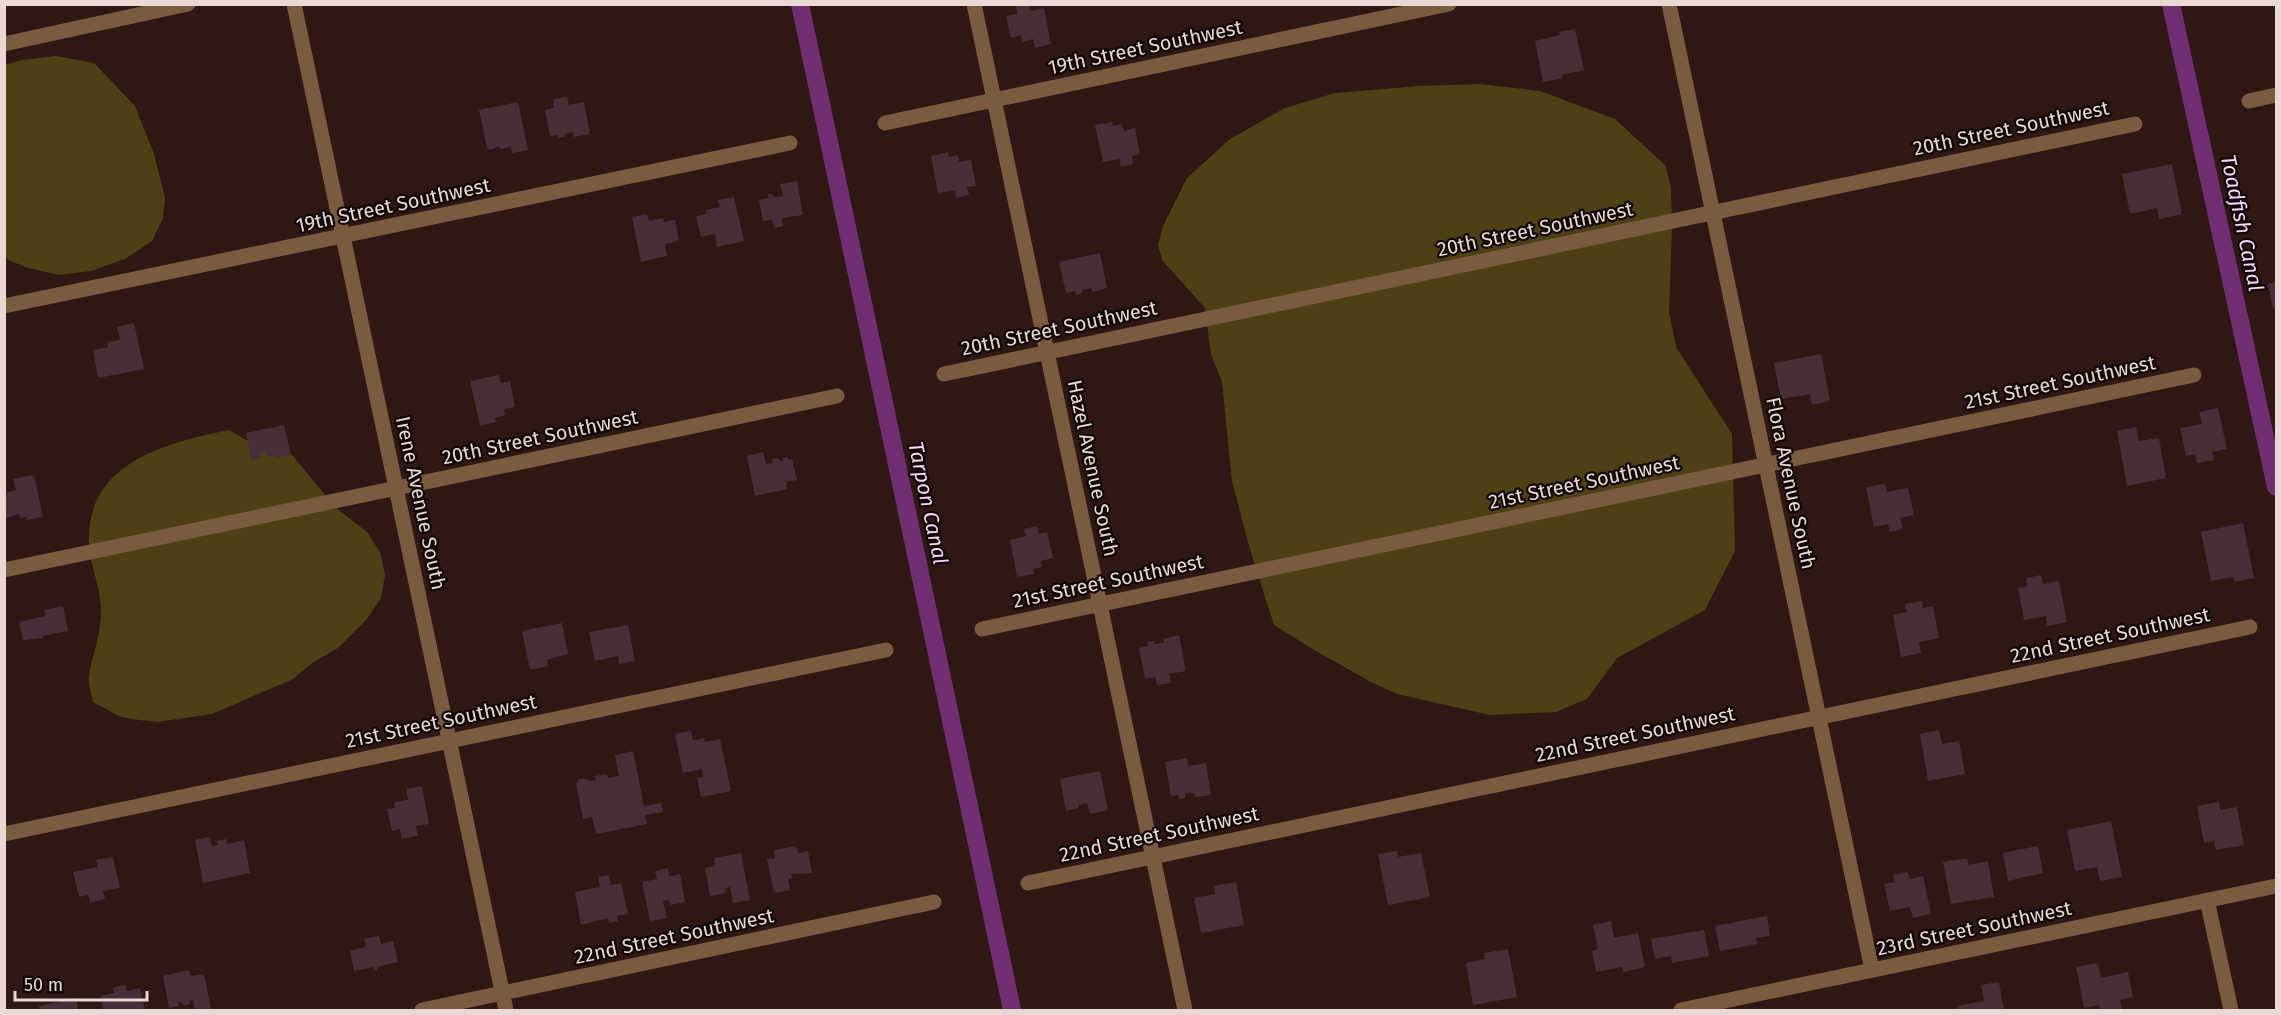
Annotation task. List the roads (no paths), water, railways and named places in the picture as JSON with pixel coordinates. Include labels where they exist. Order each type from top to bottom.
[{"type":"street","points":[[4,44],[188,4]]},
{"type":"street","name":"Irene Avenue South","points":[[294,4],[506,1011]]},
{"type":"street","name":"Hazel Avenue South","points":[[974,4],[1185,1011]]},
{"type":"street","name":"19th Street Southwest","points":[[885,123],[1449,4]]},
{"type":"street","name":"Flora Avenue South","points":[[1670,4],[1872,970]]},
{"type":"street","points":[[2249,101],[2277,95]]},
{"type":"street","name":"20th Street Southwest","points":[[944,374],[2135,124]]},
{"type":"street","name":"19th Street Southwest","points":[[4,306],[790,143]]},
{"type":"street","name":"21st Street Southwest","points":[[982,629],[2194,375]]},
{"type":"street","name":"20th Street Southwest","points":[[4,570],[837,396]]},
{"type":"street","name":"22nd Street Southwest","points":[[1028,883],[2250,627]]},
{"type":"street","name":"21st Street Southwest","points":[[4,834],[886,650]]},
{"type":"street","name":"23rd Street Southwest","points":[[1681,1011],[2277,886]]},
{"type":"street","points":[[2207,900],[2231,1011]]},
{"type":"street","name":"22nd Street Southwest","points":[[422,1011],[934,902]]},
{"type":"waterway","name":"Tarpon Canal","points":[[800,4],[1012,1010]]},
{"type":"waterway","name":"Toadfish Canal","points":[[2171,4],[2276,487]]}]
